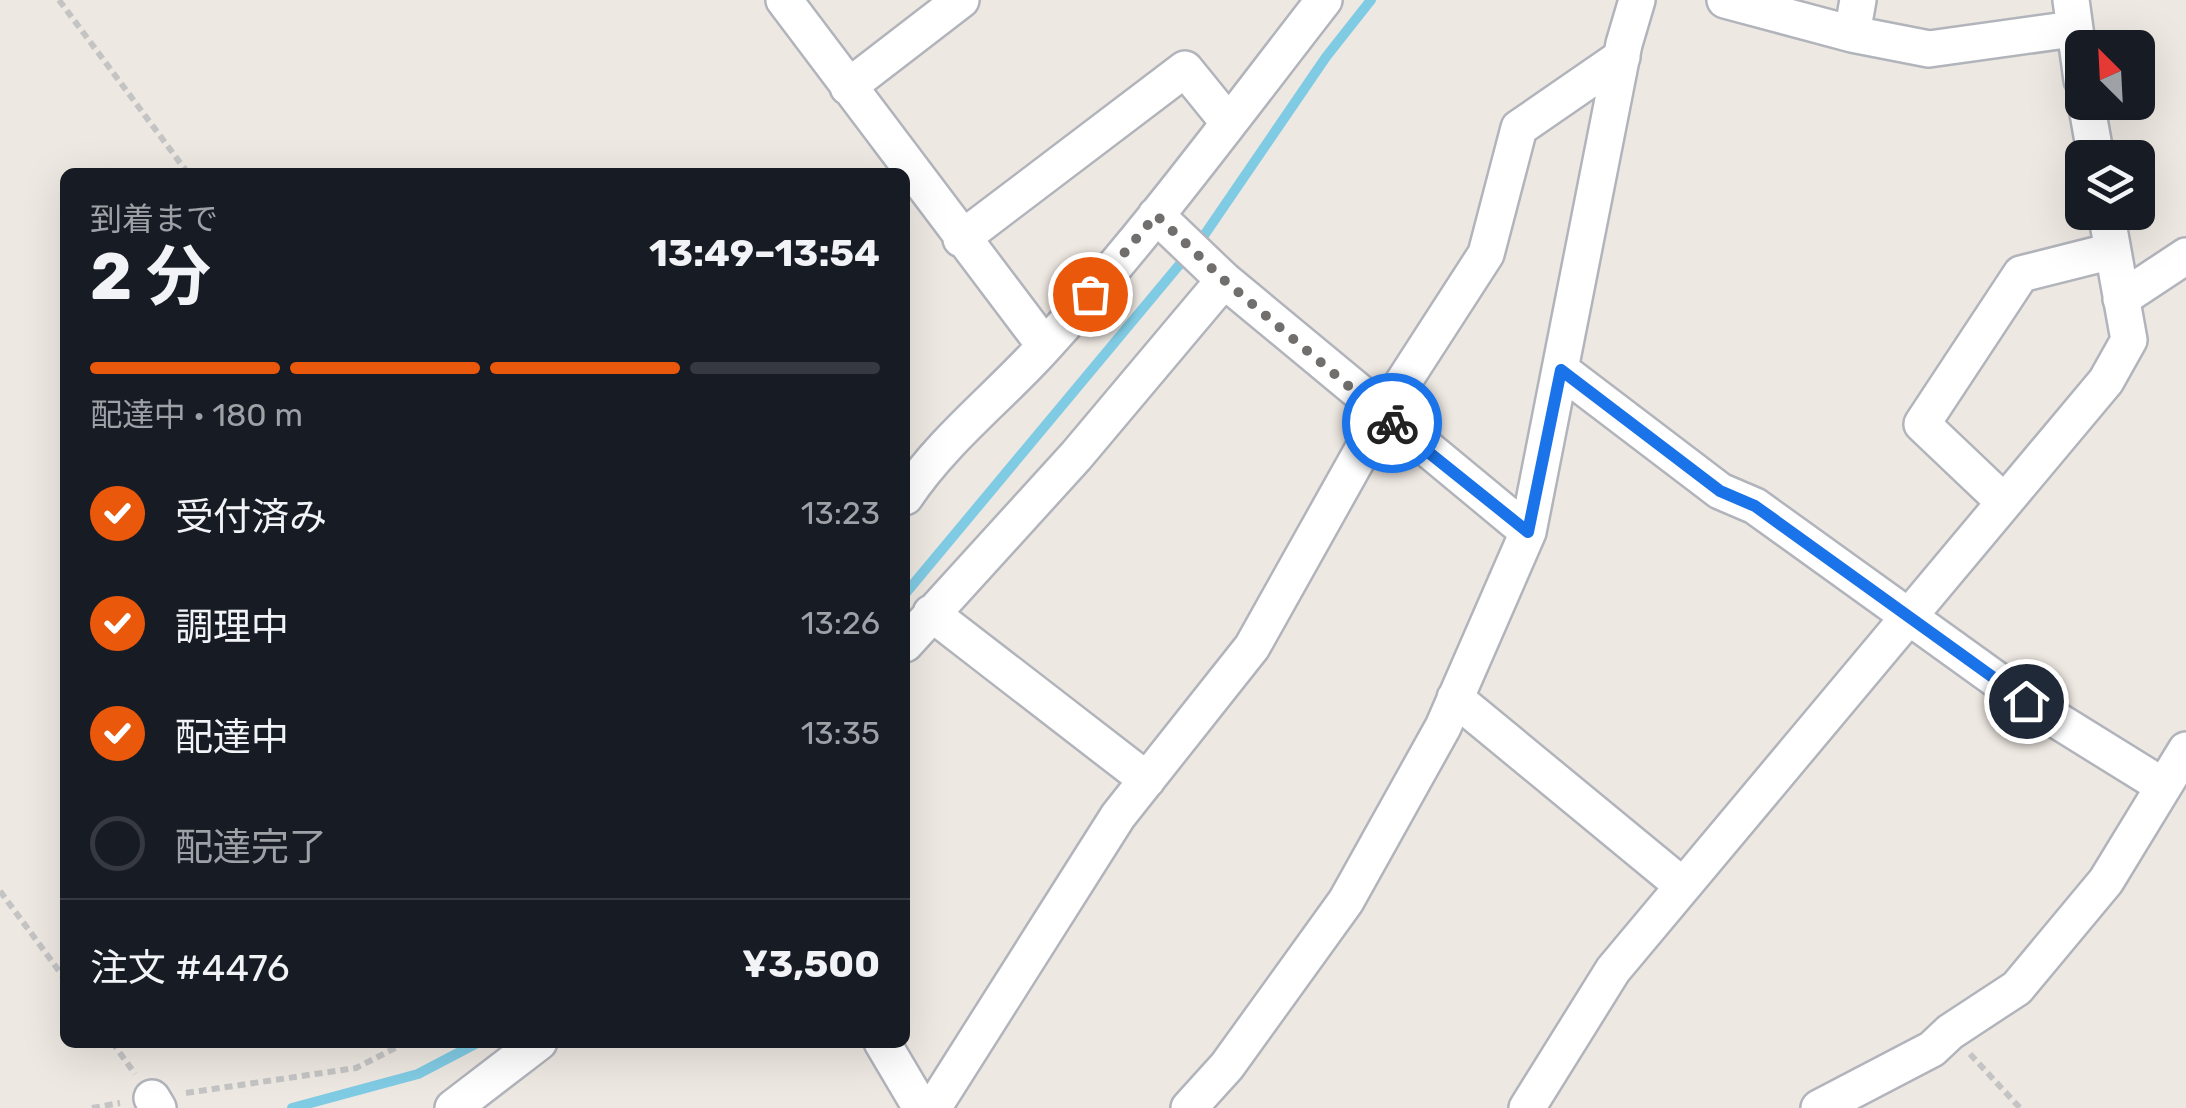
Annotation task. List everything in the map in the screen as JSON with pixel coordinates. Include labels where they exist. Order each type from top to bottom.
[{"type":"street","points":[[784,0],[908,168]]},
{"type":"street","points":[[848,87],[961,0]]},
{"type":"street","points":[[910,490],[924,468],[1045,346],[1156,215],[1324,0]]},
{"type":"street","points":[[1188,1108],[1228,1066],[1346,901],[1443,727],[1528,532],[1636,0]]},
{"type":"street","points":[[1725,0],[1855,17],[1929,49],[2072,14]]},
{"type":"street","points":[[933,1108],[1118,816],[1252,647],[1382,415],[1486,254],[1519,128],[1622,57]]},
{"type":"street","points":[[961,239],[1185,69],[1228,122]]},
{"type":"street","points":[[910,170],[1045,346]]},
{"type":"street","points":[[1156,215],[1224,280],[1382,415],[1528,532]]},
{"type":"street","points":[[1527,1108],[1613,970],[2106,380],[2129,340],[2109,230]]},
{"type":"street","points":[[2004,502],[1922,424],[2021,274],[2112,251]]},
{"type":"street","points":[[2121,299],[2186,256]]},
{"type":"street","points":[[910,638],[1076,456],[1224,280]]},
{"type":"street","points":[[1561,370],[1720,491],[1755,506],[2026,701],[2164,786]]},
{"type":"street","points":[[931,613],[1146,780]]},
{"type":"street","points":[[1455,698],[1683,886]]},
{"type":"street","points":[[1819,1108],[1932,1049],[1950,1032],[2017,988],[2106,881],[2186,750]]},
{"type":"street","points":[[453,1108],[531,1048]]},
{"type":"street","points":[[886,1048],[921,1108]]},
{"type":"path","points":[[59,0],[184,168]]},
{"type":"path","points":[[0,892],[60,973]]},
{"type":"path","points":[[1950,1032],[2020,1108]]},
{"type":"path","points":[[155,1103],[356,1068],[395,1048]]},
{"type":"waterway","points":[[910,588],[1205,234],[1326,57],[1371,0]]},
{"type":"waterway","points":[[292,1108],[418,1074],[468,1048]]},
{"type":"way so far","points":[[1090,294],[1156,215],[1224,280],[1392,423]]},
{"type":"route","points":[[1392,423],[1528,532],[1561,370],[1720,491],[1755,506],[2026,701]]}]
